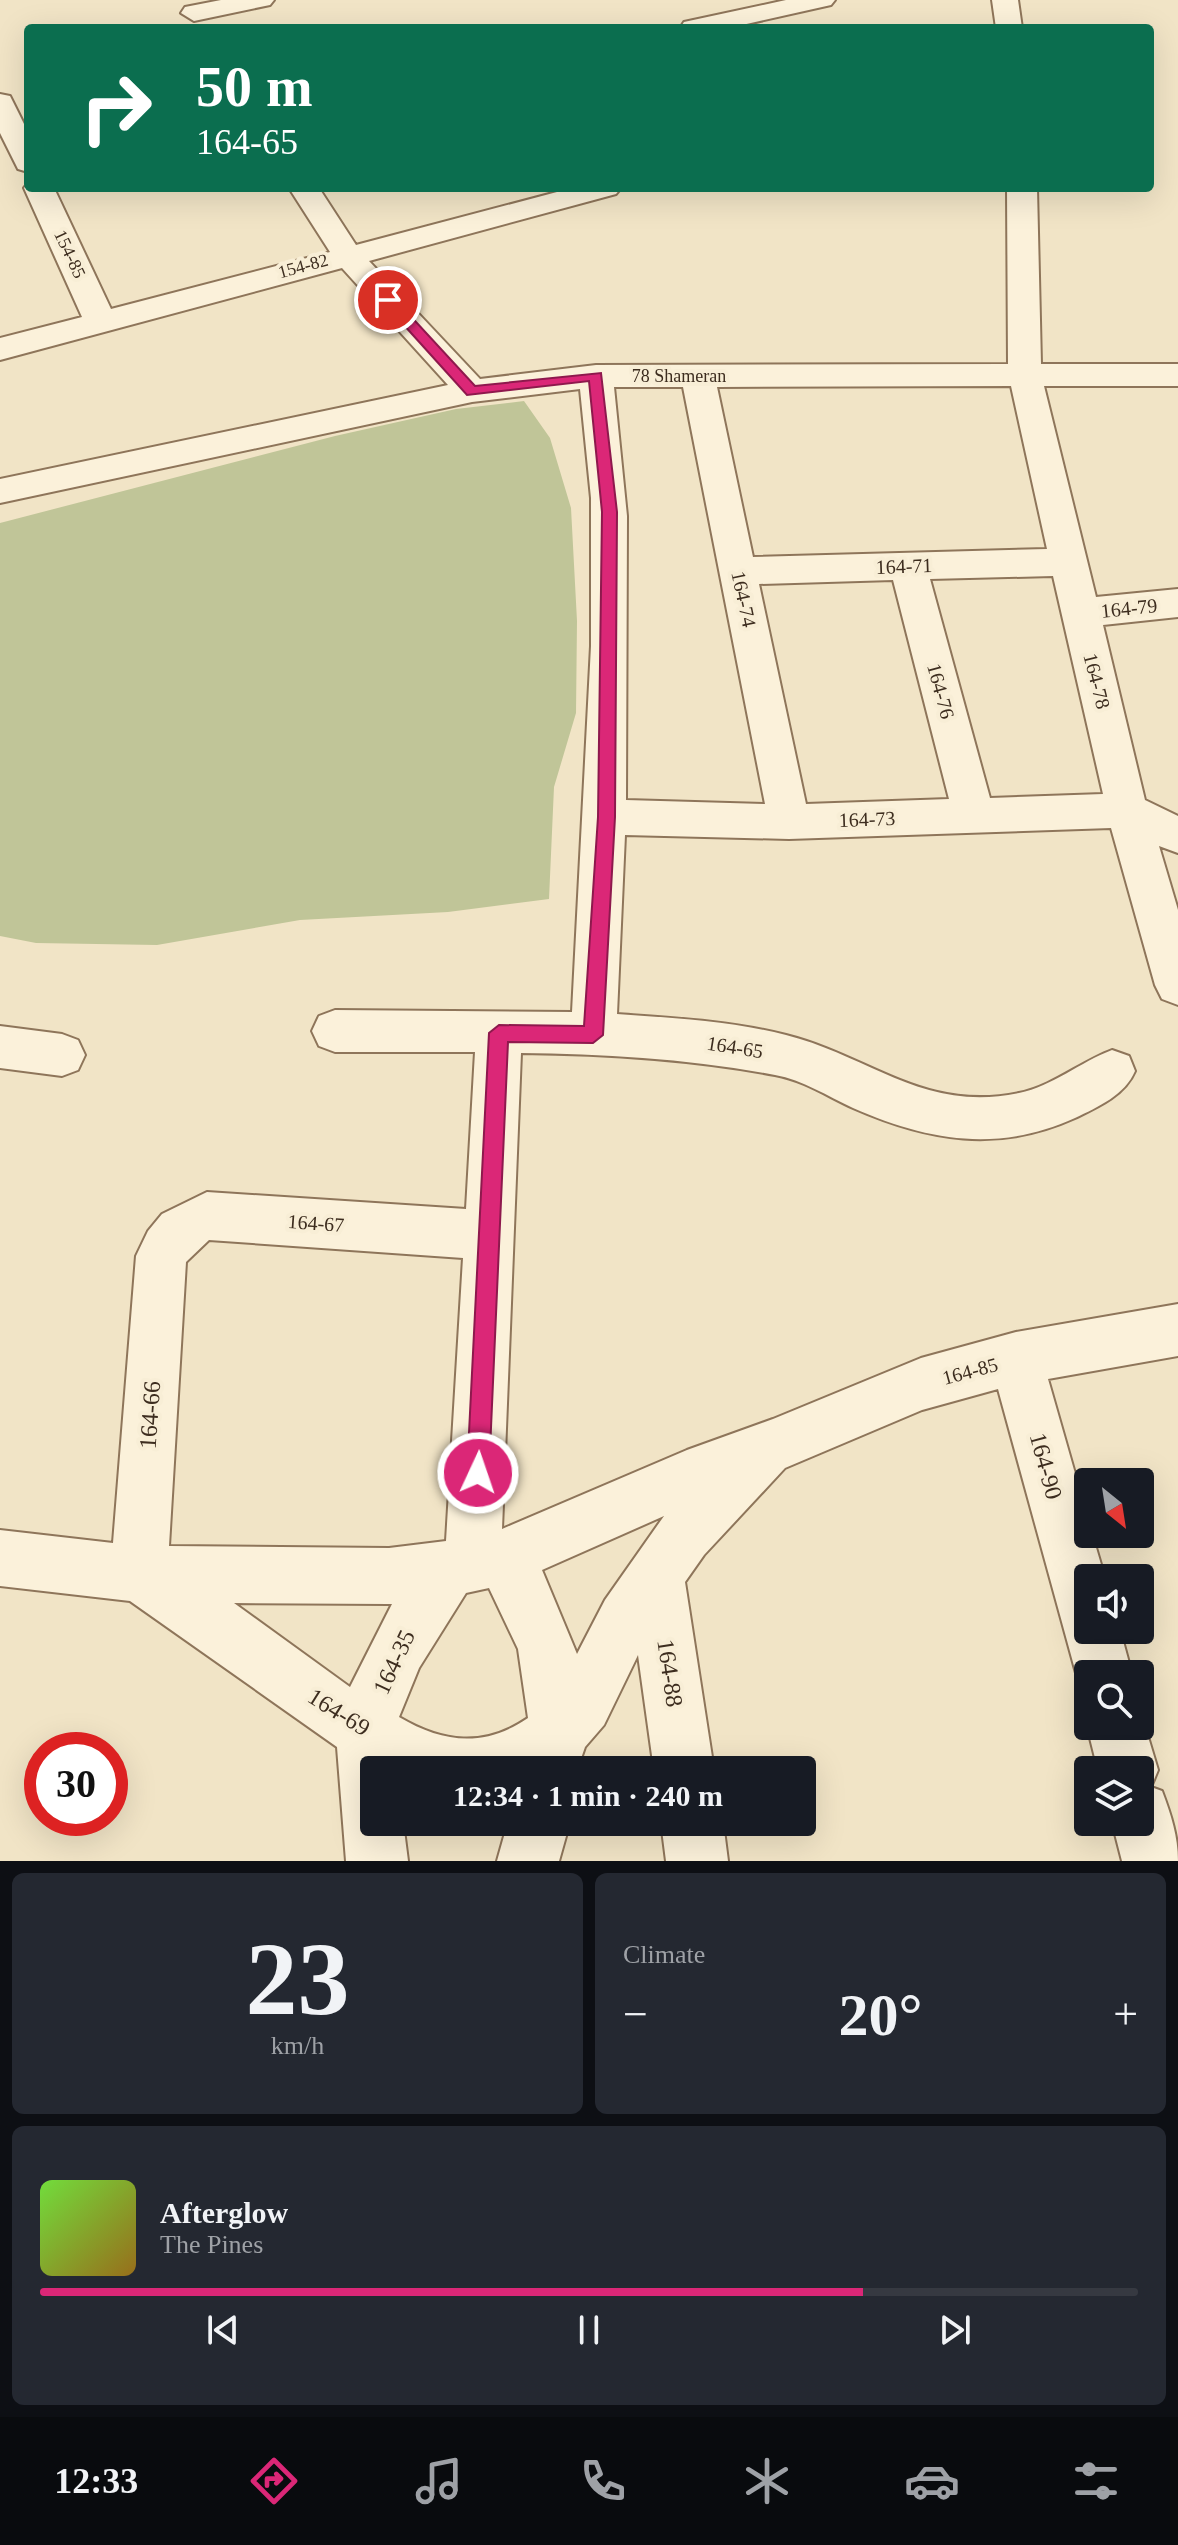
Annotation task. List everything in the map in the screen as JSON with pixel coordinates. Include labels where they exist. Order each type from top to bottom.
[{"type":"street","points":[[194,14],[261,0]]},
{"type":"street","points":[[711,24],[822,0]]},
{"type":"street","points":[[1005,0],[1008,24]]},
{"type":"street","points":[[0,102],[24,154]]},
{"type":"street","name":"154-85","points":[[41,192],[100,321]]},
{"type":"street","points":[[307,192],[347,255],[472,391]]},
{"type":"street","name":"154-82","points":[[0,349],[591,192]]},
{"type":"street","name":"164-78","points":[[1022,192],[1025,376],[1127,810],[1178,985]]},
{"type":"street","name":"78 Shameran","points":[[0,491],[472,391],[596,376],[1178,375]]},
{"type":"street","points":[[593,1035],[607,817],[609,512],[596,376]]},
{"type":"street","name":"164-74","points":[[698,376],[789,822]]},
{"type":"street","name":"164-71","points":[[738,571],[1069,562]]},
{"type":"street","name":"164-76","points":[[908,566],[974,815]]},
{"type":"street","name":"164-79","points":[[1081,613],[1178,603]]},
{"type":"street","points":[[1127,810],[1178,836]]},
{"type":"street","name":"164-73","points":[[607,817],[789,822],[1127,810]]},
{"type":"street","name":"164-65","points":[[335,1031],[593,1035],[719,1043],[782,1055],[883,1097],[958,1119],[1013,1117],[1045,1109],[1075,1096],[1112,1071]]},
{"type":"street","points":[[499,1033],[475,1563],[537,1619],[556,1692],[555,1751]]},
{"type":"street","points":[[0,1047],[62,1055]]},
{"type":"street","name":"164-67","points":[[161,1256],[171,1239],[187,1224],[207,1216],[489,1235]]},
{"type":"street","name":"164-66","points":[[139,1574],[161,1256]]},
{"type":"street","name":"164-85","points":[[475,1563],[687,1477],[773,1446],[921,1384],[1016,1358],[1178,1330]]},
{"type":"street","name":"164-90","points":[[1016,1358],[1074,1569]]},
{"type":"street","name":"164-85","points":[[555,1751],[583,1704],[625,1620],[684,1535],[773,1446]]},
{"type":"street","name":"164-69","points":[[0,1558],[139,1574],[389,1576],[475,1563]]},
{"type":"street","name":"164-35","points":[[377,1861],[367,1729],[395,1654],[420,1610],[475,1563]]},
{"type":"street","name":"164-69","points":[[139,1574],[234,1637],[327,1707],[408,1756],[439,1767],[469,1769],[499,1764],[529,1753],[555,1751]]},
{"type":"street","name":"164-88","points":[[656,1576],[682,1756]]},
{"type":"street","points":[[528,1861],[535,1836]]},
{"type":"street","points":[[694,1836],[697,1861]]},
{"type":"street","points":[[1146,1836],[1153,1861]]},
{"type":"green space","points":[[524,401],[550,438],[571,508],[577,621],[576,713],[554,787],[549,899],[448,912],[300,920],[157,945],[36,943],[0,936],[0,523],[335,436],[456,409]]},
{"type":"route","points":[[388,300],[472,391],[596,376],[609,512],[607,817],[593,1035],[499,1033],[478,1473]]}]
